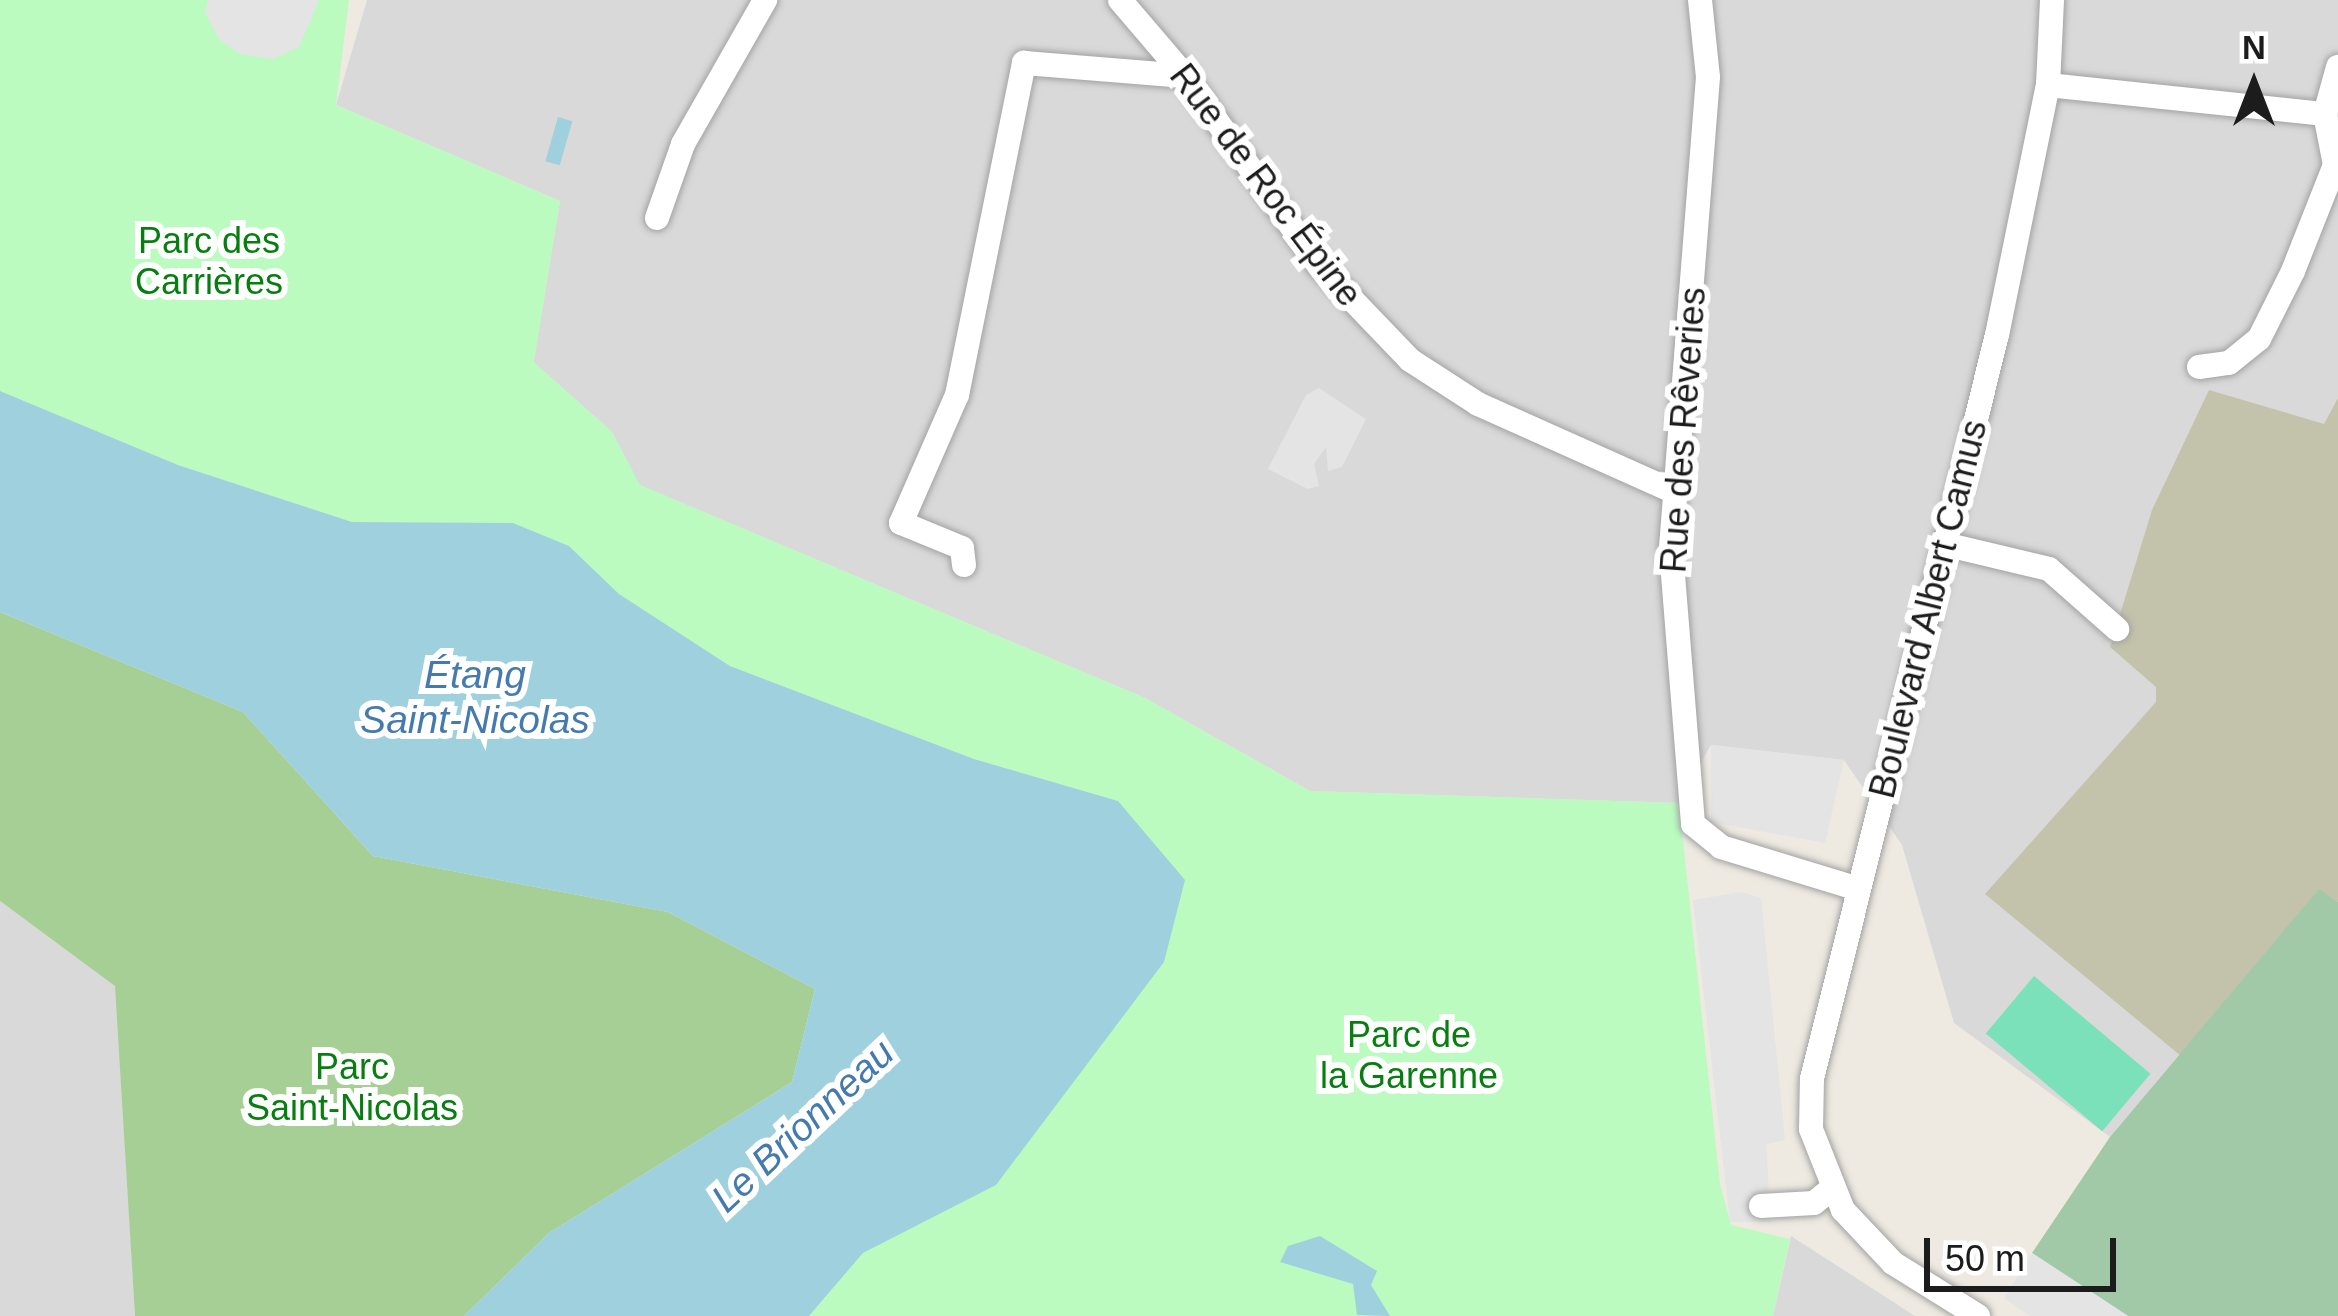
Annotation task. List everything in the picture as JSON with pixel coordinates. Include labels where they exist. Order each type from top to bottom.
[{"type":"street","points":[[657,218],[683,144],[765,0]]},
{"type":"street","name":"Rue de Roc Épine","points":[[1120,0],[1185,76],[1318,264],[1410,360],[1478,404],[1676,488]]},
{"type":"street","name":"Rue des Rêveries","points":[[1700,0],[1708,76],[1676,488],[1674,610],[1694,824],[1721,847],[1858,889]]},
{"type":"street","name":"Boulevard Albert Camus","points":[[1837,1199],[1811,1129],[1812,1079],[1945,544],[2048,85],[2052,0]]},
{"type":"street","points":[[964,566],[962,548],[901,523],[957,395],[1024,64],[1185,76]]},
{"type":"street","points":[[2199,367],[2229,363],[2259,339],[2325,199],[2335,165],[2325,113],[2338,67]]},
{"type":"street","points":[[2048,85],[2325,113]]},
{"type":"street","points":[[1945,544],[2049,569],[2117,628]]},
{"type":"street","points":[[1761,1206],[1837,1199],[1893,1263],[1978,1316]]},
{"type":"shaded area","points":[[208,0],[319,0],[299,47],[273,59],[240,54],[219,39],[205,13]]},
{"type":"shaded area","points":[[367,0],[2338,0],[2338,866],[2110,1137],[1954,1023],[1902,845],[1844,760],[1711,745],[1679,803],[1310,791],[1145,698],[639,485],[612,432],[533,362],[560,201],[336,105]]},
{"type":"shaded area","points":[[1319,388],[1366,419],[1342,467],[1328,471],[1326,447],[1314,464],[1319,486],[1308,489],[1268,469],[1306,395]]},
{"type":"shaded area","points":[[2209,390],[2324,424],[2338,398],[2338,902],[2319,890],[2181,1056],[1985,894],[2156,702],[2156,687],[2110,647],[2152,510]]},
{"type":"shaded area","points":[[1711,745],[1844,760],[1825,843],[1711,822]]},
{"type":"shaded area","points":[[1741,892],[1761,898],[1785,1140],[1766,1144],[1771,1222],[1730,1222],[1693,900]]},
{"type":"shaded area","points":[[0,901],[116,986],[135,1316],[0,1316]]},
{"type":"shaded area","points":[[1791,1236],[1915,1316],[1773,1316]]},
{"type":"shaded area","points":[[2032,1253],[2128,1316],[2030,1316],[2004,1298]]},
{"type":"green space","points":[[0,0],[349,0],[336,105],[560,201],[534,362],[612,432],[640,485],[1145,698],[1310,791],[1679,803],[1720,1184],[1731,1225],[1790,1239],[1773,1316],[809,1316],[863,1253],[996,1185],[1118,801],[974,759],[730,666],[619,594],[569,546],[428,524],[352,522],[178,465],[0,391]]},
{"type":"green space","name":"Parc Saint-Nicolas","points":[[0,612],[243,712],[373,856],[668,912],[815,989],[792,1082],[549,1233],[464,1316],[135,1316],[115,986],[0,901]]},
{"type":"green space","points":[[2319,889],[2338,902],[2338,1316],[2128,1316],[2032,1253],[2110,1137]]},
{"type":"green space","points":[[2034,976],[2150,1074],[2102,1131],[1986,1033]]},
{"type":"water","points":[[558,117],[572,121],[560,165],[545,161]]},
{"type":"water","name":"Étang Saint-Nicolas","points":[[0,391],[178,465],[352,522],[513,523],[569,546],[619,594],[730,666],[974,759],[1118,801],[1185,880],[1164,962],[996,1185],[863,1253],[809,1316],[464,1316],[549,1233],[792,1082],[815,989],[668,912],[373,856],[243,712],[0,612]]},
{"type":"water","points":[[1320,1236],[1377,1271],[1371,1285],[1390,1316],[1357,1315],[1353,1284],[1280,1262],[1288,1246]]},
{"type":"park label","name":"Parc des Carrières","points":[[209,260]]},
{"type":"park label","name":"Parc de la Garenne","points":[[1409,1054]]},
{"type":"water label","name":"Le Brionneau","points":[[803,1126]]}]
